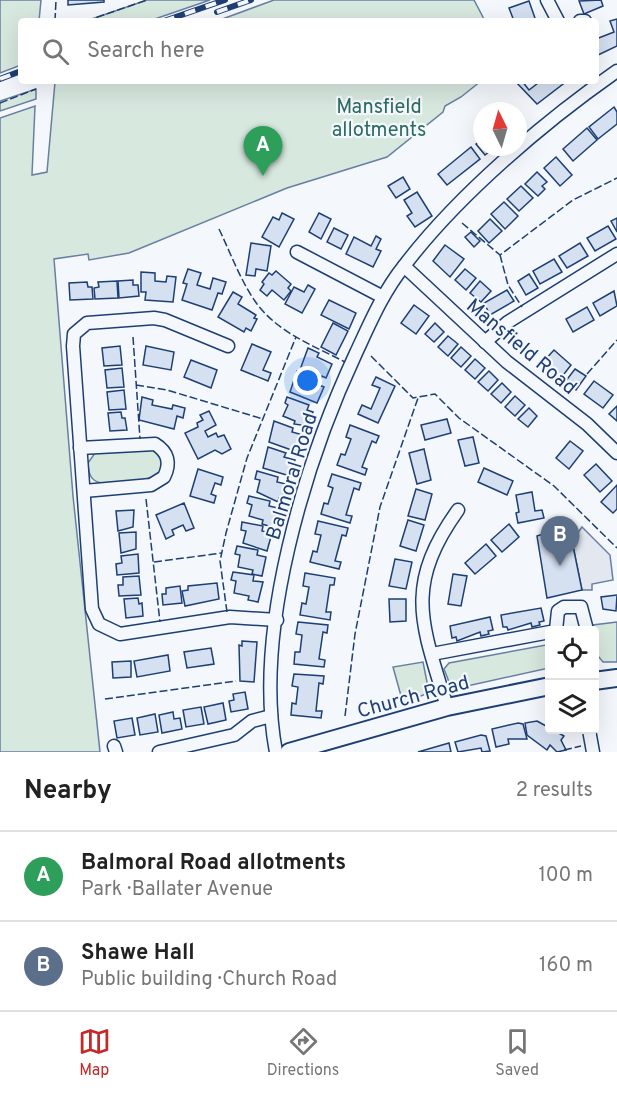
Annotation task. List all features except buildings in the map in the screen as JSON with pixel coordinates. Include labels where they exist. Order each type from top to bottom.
[{"type":"main road","points":[[599,680],[617,678]]},
{"type":"main road","name":"Church Road","points":[[289,752],[447,707],[545,687]]},
{"type":"street","points":[[547,0],[556,18]]},
{"type":"street","name":"Balmoral Road","points":[[599,80],[617,71]]},
{"type":"street","name":"Balmoral Road","points":[[276,752],[271,716],[277,620],[292,532],[314,457],[347,372],[383,297],[404,266],[455,208],[590,84]]},
{"type":"street","points":[[297,252],[383,297]]},
{"type":"street","points":[[485,342],[508,322],[617,254]]},
{"type":"street","name":"Mansfield Road","points":[[404,266],[485,342],[539,389],[587,424],[617,453]]},
{"type":"street","points":[[228,346],[159,318],[93,322],[81,326],[73,340],[92,609],[99,624],[105,628],[127,633],[230,616],[277,620]]},
{"type":"street","points":[[80,448],[147,443],[161,448],[168,461],[164,477],[151,485],[84,492]]},
{"type":"street","points":[[447,707],[423,614],[421,591],[430,556],[458,510]]},
{"type":"street","points":[[556,626],[558,611],[573,606],[581,607],[584,611],[586,626]]},
{"type":"street","name":"Church Road","points":[[432,654],[545,633]]},
{"type":"street","points":[[159,752],[234,735],[252,721],[271,716]]},
{"type":"street","points":[[590,734],[593,752]]},
{"type":"green space","points":[[0,0],[41,0],[39,18],[18,18],[18,66],[0,73]]},
{"type":"green space","points":[[147,0],[210,0],[158,18],[95,18]]},
{"type":"green space","points":[[274,0],[474,0],[483,18],[225,18]]},
{"type":"green space","name":"Mansfield allotments","points":[[55,84],[477,84],[445,106],[443,112],[387,157],[287,188],[129,253],[89,260],[88,254],[54,259],[73,496],[100,752],[0,752],[0,118],[35,106],[32,175],[47,172]]},
{"type":"green space","points":[[36,89],[36,99],[0,111],[0,101]]},
{"type":"green space","points":[[154,449],[163,462],[160,474],[155,476],[137,481],[107,483],[94,480],[90,474],[88,463],[95,453]]},
{"type":"green space","points":[[617,622],[617,662],[603,662],[599,657],[599,626],[593,625]]},
{"type":"green space","points":[[545,645],[545,669],[458,688],[451,687],[444,669],[449,663]]},
{"type":"green space","points":[[423,662],[428,687],[426,694],[403,703],[393,667]]},
{"type":"shaded area","points":[[582,527],[610,555],[613,580],[592,584],[592,590],[582,590],[572,541]]},
{"type":"railway","points":[[173,18],[225,0]]},
{"type":"railway","points":[[217,12],[251,0]]},
{"type":"railway","points":[[0,79],[18,72]]},
{"type":"fence","points":[[55,18],[56,0]]},
{"type":"fence","points":[[95,18],[147,0]]},
{"type":"fence","points":[[0,103],[36,89]]},
{"type":"fence","points":[[462,223],[500,255],[573,200],[617,178]]},
{"type":"fence","points":[[219,229],[246,287],[266,314],[286,331],[345,362]]},
{"type":"fence","points":[[500,255],[508,285],[522,307]]},
{"type":"fence","points":[[133,337],[140,439]]},
{"type":"fence","points":[[227,612],[220,561],[226,533],[247,458],[296,337]]},
{"type":"fence","points":[[587,374],[617,340]]},
{"type":"fence","points":[[371,356],[413,398],[435,394],[459,418],[554,486],[617,548]]},
{"type":"fence","points":[[136,385],[167,390],[263,419]]},
{"type":"fence","points":[[345,716],[355,634],[380,507],[418,398]]},
{"type":"fence","points":[[146,499],[160,622]]},
{"type":"fence","points":[[154,562],[222,553]]},
{"type":"fence","points":[[105,699],[236,681]]},
{"type":"fence","points":[[564,750],[581,746]]},
{"type":"place","name":"Balmoral Road allotments","points":[[263,176]]},
{"type":"place","name":"Shawe Hall","points":[[560,566]]}]
